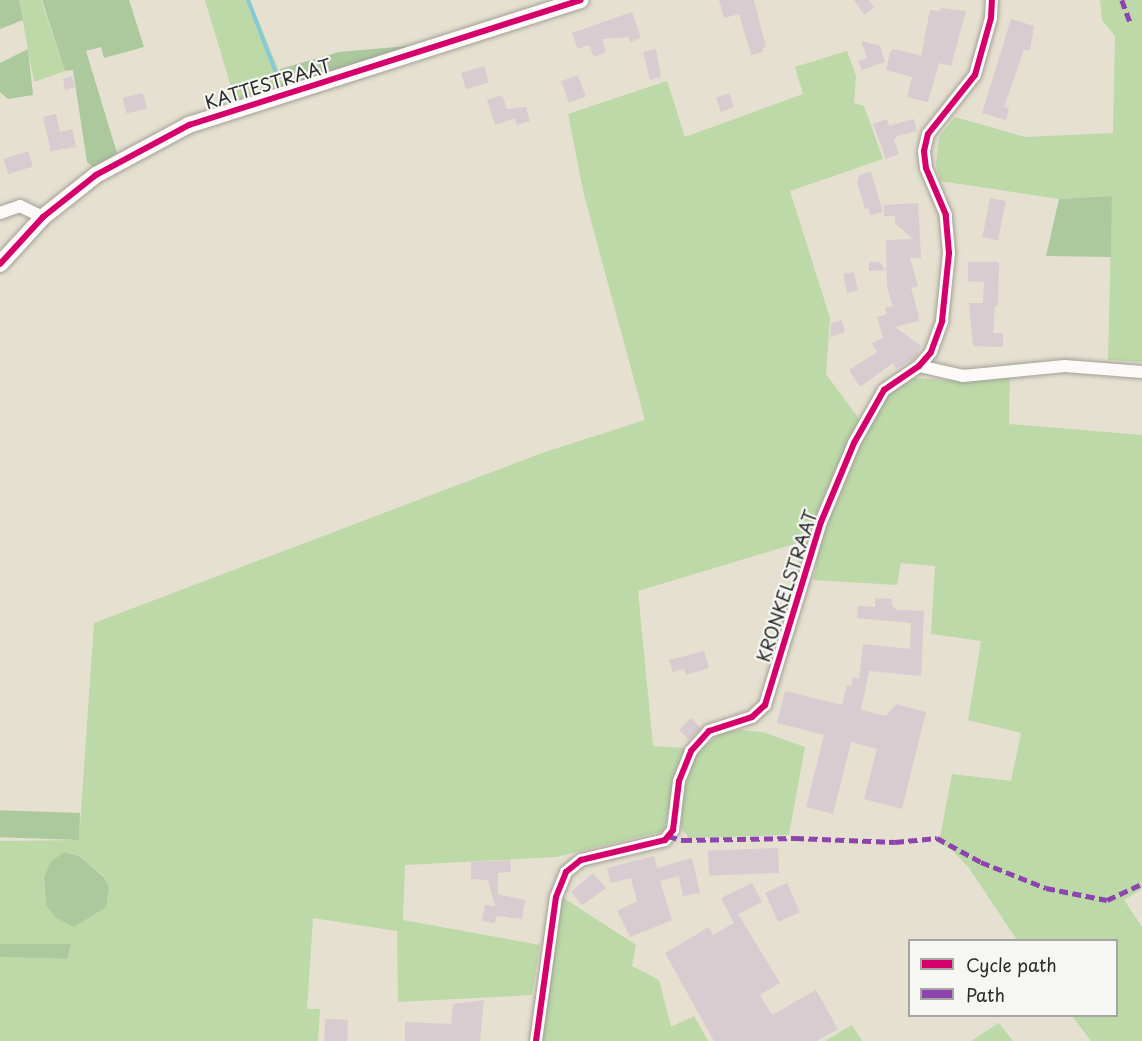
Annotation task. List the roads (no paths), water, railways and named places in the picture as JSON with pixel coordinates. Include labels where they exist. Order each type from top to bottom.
[{"type":"street","name":"KATTESTRAAT","points":[[0,264],[43,217],[96,175],[189,125],[581,0]]},
{"type":"street","name":"KRONKELSTRAAT","points":[[536,1041],[556,897],[566,872],[581,860],[665,840],[673,830],[679,781],[691,751],[709,731],[752,717],[765,705],[822,522],[854,443],[884,390],[919,366],[931,352],[942,321],[949,253],[946,216],[926,168],[924,151],[928,134],[975,75],[991,18],[992,0]]},
{"type":"street","points":[[0,213],[20,206],[43,217]]},
{"type":"street","points":[[919,366],[963,376],[1065,366],[1142,372]]},
{"type":"waterway","points":[[248,0],[276,73]]}]
